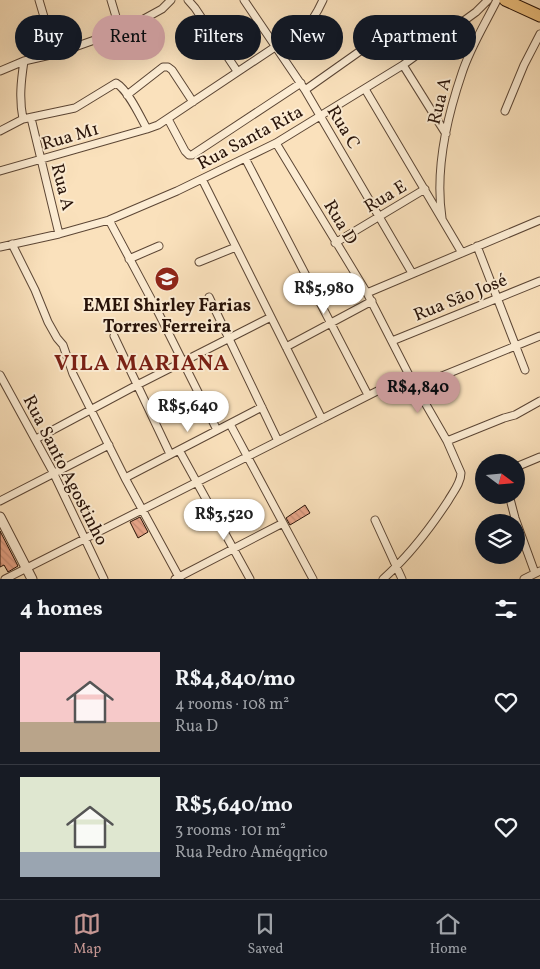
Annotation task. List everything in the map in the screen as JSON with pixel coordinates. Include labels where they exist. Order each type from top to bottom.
[{"type":"main road","points":[[505,0],[540,16]]},
{"type":"street","points":[[39,0],[43,15]]},
{"type":"street","points":[[111,0],[116,15]]},
{"type":"street","points":[[150,15],[162,9],[171,0]]},
{"type":"street","points":[[188,0],[196,8],[237,71]]},
{"type":"street","name":"Rua C","points":[[244,0],[271,41]]},
{"type":"street","name":"Rua M1","points":[[315,15],[323,0]]},
{"type":"street","name":"Rua Santa Rita","points":[[0,247],[59,234],[109,220],[202,179],[276,143],[403,65],[461,23],[488,0]]},
{"type":"street","name":"Rua A","points":[[442,218],[439,189],[446,134],[462,72],[497,0]]},
{"type":"street","points":[[505,111],[524,65],[540,34]]},
{"type":"street","name":"Rua M1","points":[[0,171],[147,129],[168,119],[271,50]]},
{"type":"street","points":[[305,90],[353,56]]},
{"type":"street","points":[[0,71],[28,60]]},
{"type":"street","name":"Rua C","points":[[284,60],[301,83],[412,273]]},
{"type":"street","name":"Rua A","points":[[24,61],[20,86],[20,104],[41,160],[59,234]]},
{"type":"street","points":[[403,65],[446,134]]},
{"type":"street","points":[[147,129],[127,95],[163,67],[168,67],[172,70],[193,102]]},
{"type":"street","points":[[168,119],[187,154],[192,156],[301,83]]},
{"type":"street","name":"Rua M1","points":[[0,131],[27,119],[75,108],[116,84],[119,84],[127,95]]},
{"type":"street","name":"Rua A","points":[[365,89],[462,253]]},
{"type":"street","name":"Rua D","points":[[276,143],[372,301],[415,387],[447,441],[461,471],[461,478],[430,528],[396,567]]},
{"type":"street","points":[[245,158],[368,395]]},
{"type":"street","points":[[202,179],[322,419]]},
{"type":"street","name":"Rua E","points":[[335,242],[425,189]]},
{"type":"street","points":[[109,220],[157,310],[217,430]]},
{"type":"street","points":[[367,293],[540,220]]},
{"type":"street","points":[[12,244],[35,290],[48,322],[57,338],[64,345],[68,363],[91,410],[178,578],[283,523]]},
{"type":"street","points":[[129,260],[159,246]]},
{"type":"street","points":[[199,262],[236,246]]},
{"type":"street","points":[[477,246],[525,370]]},
{"type":"street","name":"Rua São José","points":[[392,341],[540,281]]},
{"type":"street","points":[[209,297],[278,441]]},
{"type":"street","points":[[286,347],[372,301]]},
{"type":"street","points":[[36,440],[137,385],[271,317]]},
{"type":"street","points":[[114,336],[170,454]]},
{"type":"street","points":[[415,387],[540,336]]},
{"type":"street","name":"Rua Santo Agostinho","points":[[0,375],[53,472],[104,579]]},
{"type":"street","points":[[5,579],[409,375]]},
{"type":"street","points":[[447,441],[515,415],[539,403]]},
{"type":"street","points":[[125,478],[262,407]]},
{"type":"street","points":[[230,424],[313,579]]},
{"type":"street","points":[[0,501],[53,472],[109,445]]},
{"type":"street","points":[[179,450],[250,579]]},
{"type":"street","points":[[525,463],[540,457]]},
{"type":"street","points":[[511,504],[515,518],[537,572],[524,579]]},
{"type":"street","points":[[0,517],[32,579]]},
{"type":"street","points":[[375,520],[402,579]]},
{"type":"street","points":[[383,579],[396,567]]},
{"type":"building","points":[[305,505],[310,513],[290,525],[286,518]]},
{"type":"building","points":[[140,517],[148,532],[138,538],[130,522]]},
{"type":"building","points":[[0,531],[18,566],[8,572],[4,565],[0,567]]},
{"type":"place","name":"EMEI Shirley Farias Torres Ferreira","points":[[167,279]]},
{"type":"district","name":"VILA MARIANA","points":[[142,362]]}]
